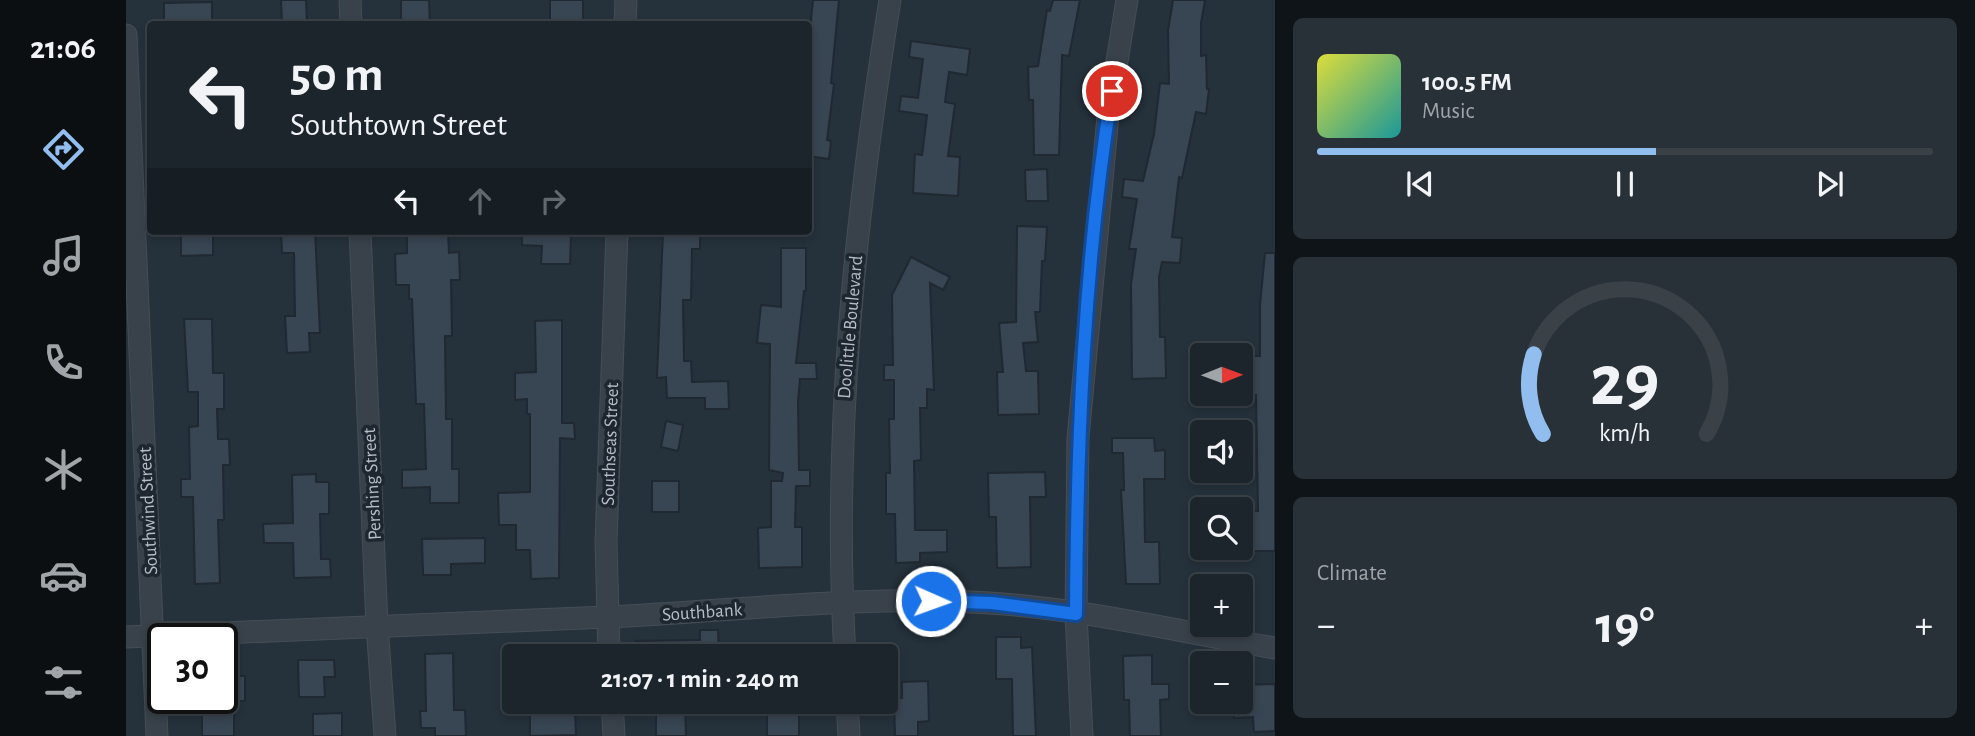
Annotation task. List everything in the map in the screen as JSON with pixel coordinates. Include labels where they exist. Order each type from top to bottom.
[{"type":"street","points":[[350,0],[351,21]]},
{"type":"street","points":[[625,21],[626,0]]},
{"type":"street","name":"Doolittle Boulevard","points":[[844,644],[842,418],[851,293],[873,106],[890,0]]},
{"type":"street","points":[[1082,736],[1076,614],[1078,438],[1088,299],[1108,116],[1127,0]]},
{"type":"street","name":"Southwind Street","points":[[126,35],[151,623]]},
{"type":"street","name":"Pershing Street","points":[[360,235],[377,625],[385,736]]},
{"type":"street","name":"Southseas Street","points":[[608,644],[608,440],[617,235]]},
{"type":"street","name":"Southbank","points":[[238,632],[607,617],[842,601],[992,603],[1076,614],[1275,648]]},
{"type":"street","name":"Southbank","points":[[126,637],[147,636]]},
{"type":"street","name":"Southwind Street","points":[[156,714],[157,736]]},
{"type":"street","points":[[613,714],[614,736]]},
{"type":"street","points":[[848,714],[849,736]]},
{"type":"building","points":[[281,0],[306,0],[307,21],[282,21]]},
{"type":"building","points":[[401,0],[429,0],[430,21],[401,21]]},
{"type":"building","points":[[550,0],[583,0],[583,21],[550,21]]},
{"type":"building","points":[[813,0],[839,0],[831,83],[834,84],[827,140],[831,141],[829,159],[812,157]]},
{"type":"building","points":[[1053,0],[1080,0],[1069,56],[1062,55],[1059,155],[1034,155],[1033,100],[1029,100],[1028,67],[1038,66],[1047,10],[1050,11]]},
{"type":"building","points":[[1173,0],[1205,0],[1201,23],[1201,56],[1206,55],[1209,89],[1206,114],[1196,112],[1182,178],[1179,177],[1172,237],[1182,238],[1180,263],[1162,262],[1159,277],[1160,337],[1165,337],[1166,378],[1132,379],[1131,284],[1136,249],[1129,249],[1137,199],[1122,197],[1124,179],[1143,181],[1154,134],[1160,83],[1169,84],[1168,31]]},
{"type":"building","points":[[212,2],[212,21],[164,21],[164,3]]},
{"type":"building","points":[[911,41],[970,49],[967,75],[949,72],[945,102],[955,104],[948,156],[960,157],[958,196],[913,193],[915,154],[922,155],[927,115],[899,111],[901,96],[918,98],[923,59],[909,57]]},
{"type":"building","points":[[1047,169],[1048,201],[1026,201],[1025,170]]},
{"type":"building","points":[[1017,226],[1047,227],[1045,261],[1042,261],[1040,312],[1035,312],[1038,342],[1023,343],[1026,371],[1038,371],[1039,414],[998,415],[997,372],[1003,372],[999,323],[1016,322]]},
{"type":"building","points":[[181,235],[213,235],[213,255],[181,256]]},
{"type":"building","points":[[281,235],[315,235],[320,333],[309,333],[310,352],[287,353],[285,316],[295,316],[294,253],[282,253]]},
{"type":"building","points":[[407,235],[448,235],[449,253],[459,252],[460,280],[451,280],[452,336],[445,336],[446,419],[452,419],[452,469],[459,469],[459,503],[430,503],[430,487],[402,488],[402,470],[426,469],[424,404],[416,404],[412,299],[409,299],[409,285],[396,285],[395,254],[407,253]]},
{"type":"building","points":[[522,235],[571,236],[570,264],[541,264],[542,246],[522,245]]},
{"type":"building","points":[[663,235],[700,235],[700,249],[692,249],[691,300],[683,300],[684,361],[691,361],[692,382],[728,381],[729,409],[705,409],[705,398],[667,398],[666,377],[657,378]]},
{"type":"building","points":[[781,248],[806,248],[806,291],[796,363],[816,363],[817,379],[800,379],[798,402],[799,470],[810,470],[810,486],[796,486],[795,527],[802,527],[802,567],[759,568],[758,528],[771,527],[771,481],[782,481],[783,473],[769,470],[770,344],[757,343],[761,305],[781,307]]},
{"type":"building","points":[[1265,253],[1275,253],[1275,551],[1253,551],[1253,511],[1258,511],[1253,356],[1260,356],[1260,305]]},
{"type":"building","points":[[911,257],[950,277],[943,290],[930,283],[934,390],[927,389],[927,408],[920,408],[921,460],[914,461],[915,530],[947,530],[947,552],[920,553],[920,562],[896,563],[895,514],[886,514],[886,473],[890,473],[889,419],[894,419],[894,380],[884,380],[884,365],[893,365],[892,295]]},
{"type":"building","points":[[184,319],[212,319],[213,373],[224,373],[224,409],[217,409],[218,439],[229,439],[230,465],[223,465],[224,520],[218,520],[220,583],[195,584],[193,497],[181,497],[181,479],[190,479],[189,427],[198,426],[198,392],[188,392]]},
{"type":"building","points":[[562,320],[562,423],[574,423],[575,439],[560,438],[559,578],[531,579],[530,550],[516,550],[516,525],[499,525],[498,493],[530,492],[530,414],[527,414],[527,399],[515,400],[515,373],[536,372],[535,321]]},
{"type":"building","points":[[666,421],[683,425],[678,451],[661,447]]},
{"type":"building","points":[[1112,438],[1154,438],[1155,451],[1165,450],[1165,479],[1144,479],[1145,542],[1159,542],[1160,584],[1126,584],[1121,490],[1124,490],[1123,453],[1112,453]]},
{"type":"building","points":[[1045,472],[1046,497],[1030,497],[1031,567],[997,568],[996,517],[989,517],[988,473]]},
{"type":"building","points":[[316,474],[316,482],[329,482],[329,514],[320,514],[321,559],[330,559],[331,577],[294,578],[293,543],[264,543],[263,524],[293,523],[292,475]]},
{"type":"building","points":[[652,481],[679,481],[679,512],[652,512]]},
{"type":"building","points":[[485,538],[485,563],[451,564],[451,575],[423,575],[422,539]]},
{"type":"building","points":[[700,630],[718,630],[719,644],[636,644],[636,641],[700,640]]},
{"type":"building","points":[[996,637],[1021,637],[1021,648],[1032,647],[1036,736],[1013,736],[1012,679],[996,679]]},
{"type":"building","points":[[453,653],[454,710],[465,710],[466,736],[435,736],[435,728],[421,728],[420,711],[426,711],[425,654]]},
{"type":"building","points":[[1152,655],[1152,684],[1169,684],[1169,699],[1160,700],[1161,736],[1130,736],[1129,700],[1124,700],[1123,656]]},
{"type":"building","points":[[298,660],[334,660],[335,677],[324,677],[325,697],[299,697]]},
{"type":"building","points":[[238,676],[245,676],[245,701],[238,701]]},
{"type":"building","points":[[928,681],[929,721],[918,722],[918,736],[895,736],[894,714],[898,714],[898,698],[902,698],[902,682]]},
{"type":"building","points":[[1275,684],[1275,731],[1254,732],[1253,717],[1234,718],[1234,714],[1253,714],[1253,685]]},
{"type":"building","points":[[342,713],[342,736],[313,736],[313,714]]},
{"type":"building","points":[[202,714],[234,714],[234,736],[202,736]]},
{"type":"building","points":[[530,714],[575,714],[576,735],[530,736]]},
{"type":"building","points":[[656,714],[685,714],[686,736],[656,736]]},
{"type":"building","points":[[767,714],[799,714],[799,736],[767,736]]},
{"type":"route","points":[[931,601],[992,603],[1076,614],[1078,438],[1088,299],[1112,91]]}]
